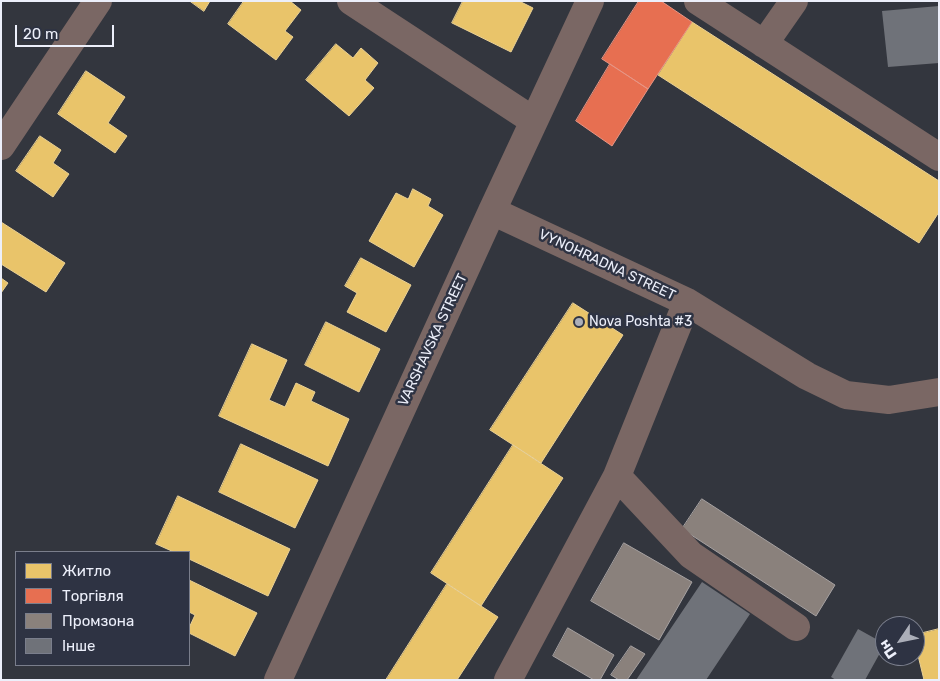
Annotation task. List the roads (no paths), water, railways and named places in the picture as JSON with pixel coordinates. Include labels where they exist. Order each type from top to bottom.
[{"type":"street","points":[[1,146],[98,1]]},
{"type":"street","points":[[351,1],[534,121]]},
{"type":"street","name":"VARSHAVSKA STREET","points":[[278,680],[590,1]]},
{"type":"street","points":[[698,1],[939,157]]},
{"type":"street","points":[[764,44],[794,1]]},
{"type":"street","name":"VYNOHRADNA STREET","points":[[492,211],[687,302],[807,376],[846,395],[889,400],[939,392]]},
{"type":"street","points":[[508,680],[618,476],[687,302]]},
{"type":"street","points":[[618,476],[691,555],[796,627]]},
{"type":"place","name":"Nova Poshta #3","points":[[579,322]]}]
